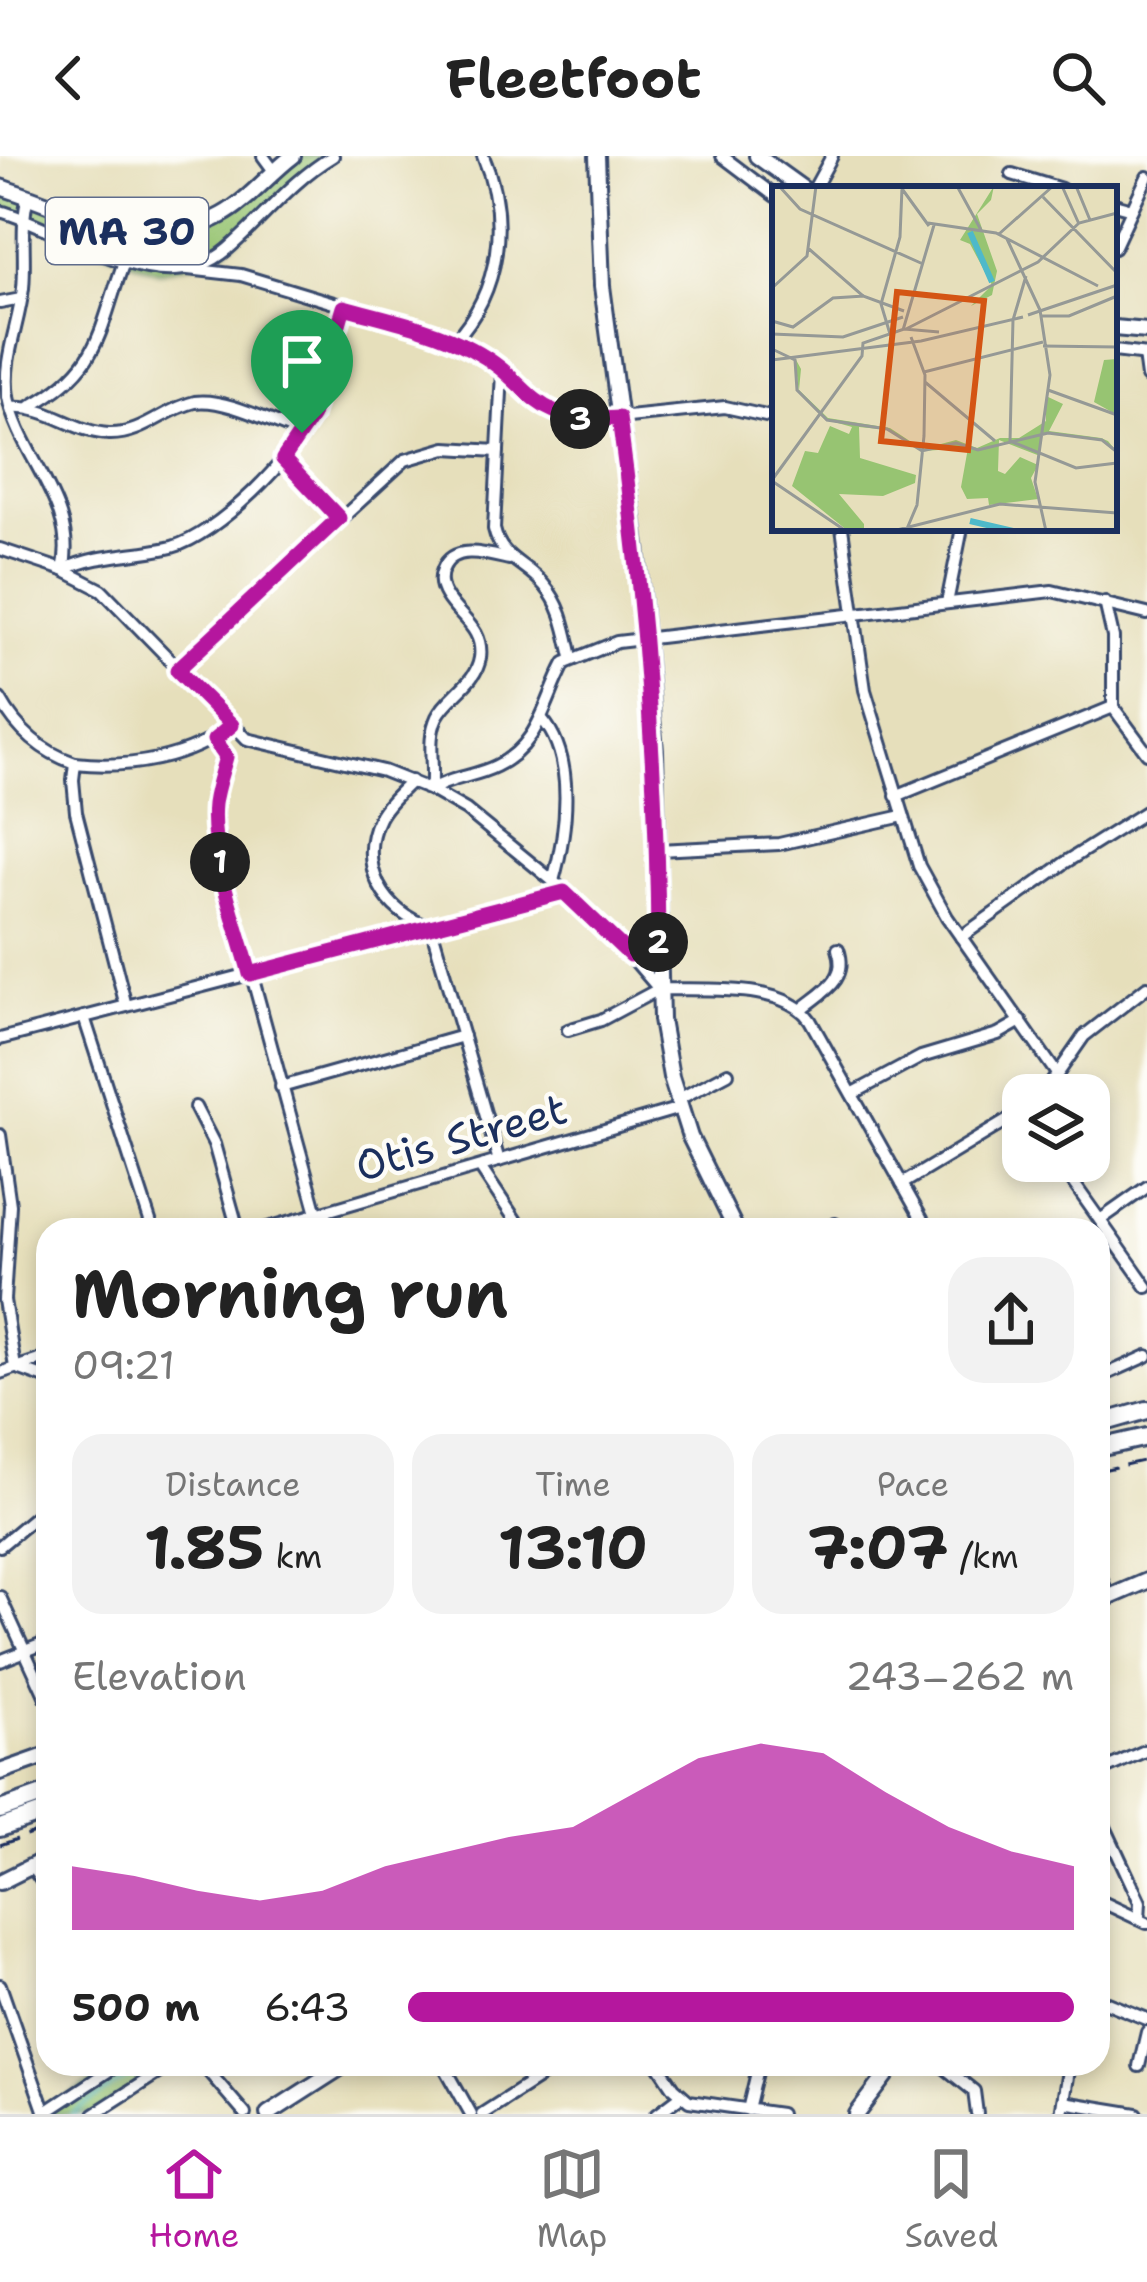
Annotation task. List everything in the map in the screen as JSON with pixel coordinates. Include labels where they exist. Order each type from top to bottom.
[{"type":"highway","points":[[1110,1424],[1147,1410]]},
{"type":"highway","points":[[1110,1426],[1147,1421]]},
{"type":"highway","points":[[1110,1445],[1147,1437]]},
{"type":"highway","points":[[0,1810],[36,1797]]},
{"type":"highway","points":[[0,1828],[36,1815]]},
{"type":"main road","points":[[597,156],[602,286],[646,637],[663,1035],[690,1137],[730,1218]]},
{"type":"main road","points":[[757,156],[798,186]]},
{"type":"main road","name":"MA 30","points":[[0,187],[118,229],[174,231],[221,216],[276,161]]},
{"type":"main road","points":[[1117,328],[1147,332]]},
{"type":"main road","points":[[1110,1597],[1147,1581]]},
{"type":"main road","points":[[0,1772],[36,1759]]},
{"type":"main road","points":[[0,1882],[36,1864]]},
{"type":"main road","points":[[268,2114],[325,2076]]},
{"type":"main road","points":[[856,2114],[886,2076]]},
{"type":"street","points":[[188,269],[224,253],[286,190],[333,156]]},
{"type":"street","points":[[454,341],[483,301],[498,248],[496,200],[483,156]]},
{"type":"street","points":[[722,156],[772,194]]},
{"type":"street","points":[[816,186],[832,156]]},
{"type":"street","points":[[1012,174],[1050,186]]},
{"type":"street","points":[[1117,242],[1147,177]]},
{"type":"street","points":[[28,196],[21,298],[7,368],[11,408],[55,500],[66,545],[63,570]]},
{"type":"street","points":[[1117,205],[1132,209]]},
{"type":"street","points":[[0,211],[124,262],[158,271],[241,275],[454,341],[502,372],[529,397],[563,416],[619,418],[724,407],[772,417]]},
{"type":"street","points":[[174,231],[179,256],[188,269]]},
{"type":"street","points":[[11,408],[31,406],[64,384],[88,359],[107,320],[124,262]]},
{"type":"street","points":[[0,303],[21,298]]},
{"type":"street","points":[[63,570],[90,558],[176,546],[236,506],[283,459],[312,416],[344,307]]},
{"type":"street","points":[[1145,355],[1147,377]]},
{"type":"street","points":[[502,372],[494,529],[501,550],[533,573],[559,607],[572,657]]},
{"type":"street","points":[[31,406],[89,430],[114,434],[142,428],[191,403],[209,402],[302,433]]},
{"type":"street","points":[[177,670],[392,469],[417,454],[446,448],[498,451]]},
{"type":"street","points":[[283,459],[339,518]]},
{"type":"street","points":[[476,552],[494,529]]},
{"type":"street","points":[[842,531],[865,689],[896,796],[919,866],[961,938],[1058,1074],[1084,1036],[1147,987]]},
{"type":"street","points":[[947,603],[961,531]]},
{"type":"street","points":[[0,549],[63,570],[102,590],[247,739],[345,760],[411,781],[466,810],[553,881],[659,989]]},
{"type":"street","points":[[431,790],[430,742],[437,718],[476,672],[480,653],[477,634],[442,591],[442,572],[452,557],[476,552],[509,559]]},
{"type":"street","points":[[431,790],[507,760],[542,719],[560,671],[572,657],[602,645],[1052,591],[1147,614]]},
{"type":"street","points":[[1106,602],[1113,637],[1113,707],[1147,753]]},
{"type":"street","points":[[2,707],[39,745],[75,764],[136,764],[214,740],[232,725]]},
{"type":"street","points":[[896,796],[1113,707]]},
{"type":"street","points":[[542,719],[555,740],[564,793],[563,832],[553,881]]},
{"type":"street","points":[[247,739],[226,757],[214,802],[215,832],[316,1214]]},
{"type":"street","points":[[214,740],[226,757]]},
{"type":"street","points":[[75,764],[76,812],[126,1006]]},
{"type":"street","points":[[411,781],[380,815],[370,844],[371,859],[387,900],[407,917],[430,927],[499,1161]]},
{"type":"street","points":[[961,938],[1147,811]]},
{"type":"street","points":[[658,850],[779,844],[902,816]]},
{"type":"street","points":[[0,1039],[564,892]]},
{"type":"street","points":[[630,955],[658,942]]},
{"type":"street","points":[[802,1009],[837,980],[842,964],[838,949]]},
{"type":"street","points":[[568,1030],[601,1020],[659,989],[788,999],[802,1009],[921,1218]]},
{"type":"street","points":[[84,1017],[149,1218]]},
{"type":"street","points":[[852,1094],[921,1057],[998,1034],[1021,1021]]},
{"type":"street","points":[[281,1087],[463,1036]]},
{"type":"street","name":"Otis Street","points":[[302,1218],[679,1104],[728,1073]]},
{"type":"street","points":[[195,1107],[214,1144],[235,1218]]},
{"type":"street","points":[[902,1184],[1002,1124]]},
{"type":"street","points":[[0,1135],[10,1190],[2,1285],[15,1367]]},
{"type":"street","points":[[481,1167],[514,1218]]},
{"type":"street","points":[[1073,1182],[1099,1218]]},
{"type":"street","points":[[1103,1218],[1147,1187]]},
{"type":"street","points":[[1110,1234],[1147,1287]]},
{"type":"street","points":[[1110,1373],[1147,1356]]},
{"type":"street","points":[[0,1372],[36,1361]]},
{"type":"street","points":[[15,1367],[36,1375]]},
{"type":"street","points":[[0,1546],[36,1516]]},
{"type":"street","points":[[0,1597],[36,1676]]},
{"type":"street","points":[[0,1661],[36,1646]]},
{"type":"street","points":[[1110,1766],[1143,1751],[1147,1768]]},
{"type":"street","points":[[1110,1838],[1141,1905],[1143,1921]]},
{"type":"street","points":[[31,1866],[36,1873]]},
{"type":"street","points":[[1110,1906],[1143,1921]]},
{"type":"street","points":[[0,1985],[44,2114],[101,2076]]},
{"type":"street","points":[[1110,2004],[1147,2019]]},
{"type":"street","points":[[1139,2066],[1147,2032]]},
{"type":"street","points":[[94,2114],[153,2076]]},
{"type":"street","points":[[212,2076],[245,2114]]},
{"type":"street","points":[[450,2076],[471,2114]]},
{"type":"street","points":[[482,2114],[541,2076]]},
{"type":"street","points":[[667,2076],[681,2096],[693,2102],[781,2114]]},
{"type":"street","points":[[748,2110],[756,2076]]},
{"type":"street","points":[[955,2076],[974,2091],[977,2114]]},
{"type":"street","points":[[1067,2076],[1062,2108],[1137,2114]]},
{"type":"street","points":[[657,2114],[681,2096]]},
{"type":"green space","points":[[293,156],[333,156],[216,258],[158,271],[0,211],[0,187],[110,227],[203,223]]},
{"type":"green space","points":[[101,2076],[153,2076],[94,2114],[43,2114]]},
{"type":"waterway","points":[[72,2114],[130,2076]]},
{"type":"railway","points":[[1110,1468],[1147,1460]]},
{"type":"railway","points":[[0,1845],[36,1832]]},
{"type":"route","points":[[344,307],[474,350],[545,409],[578,419],[619,418],[638,553],[655,751],[658,942],[630,955],[564,892],[250,974],[214,818],[226,757],[214,740],[232,725],[177,670],[339,518],[283,459],[302,433],[312,416],[344,307]]}]
